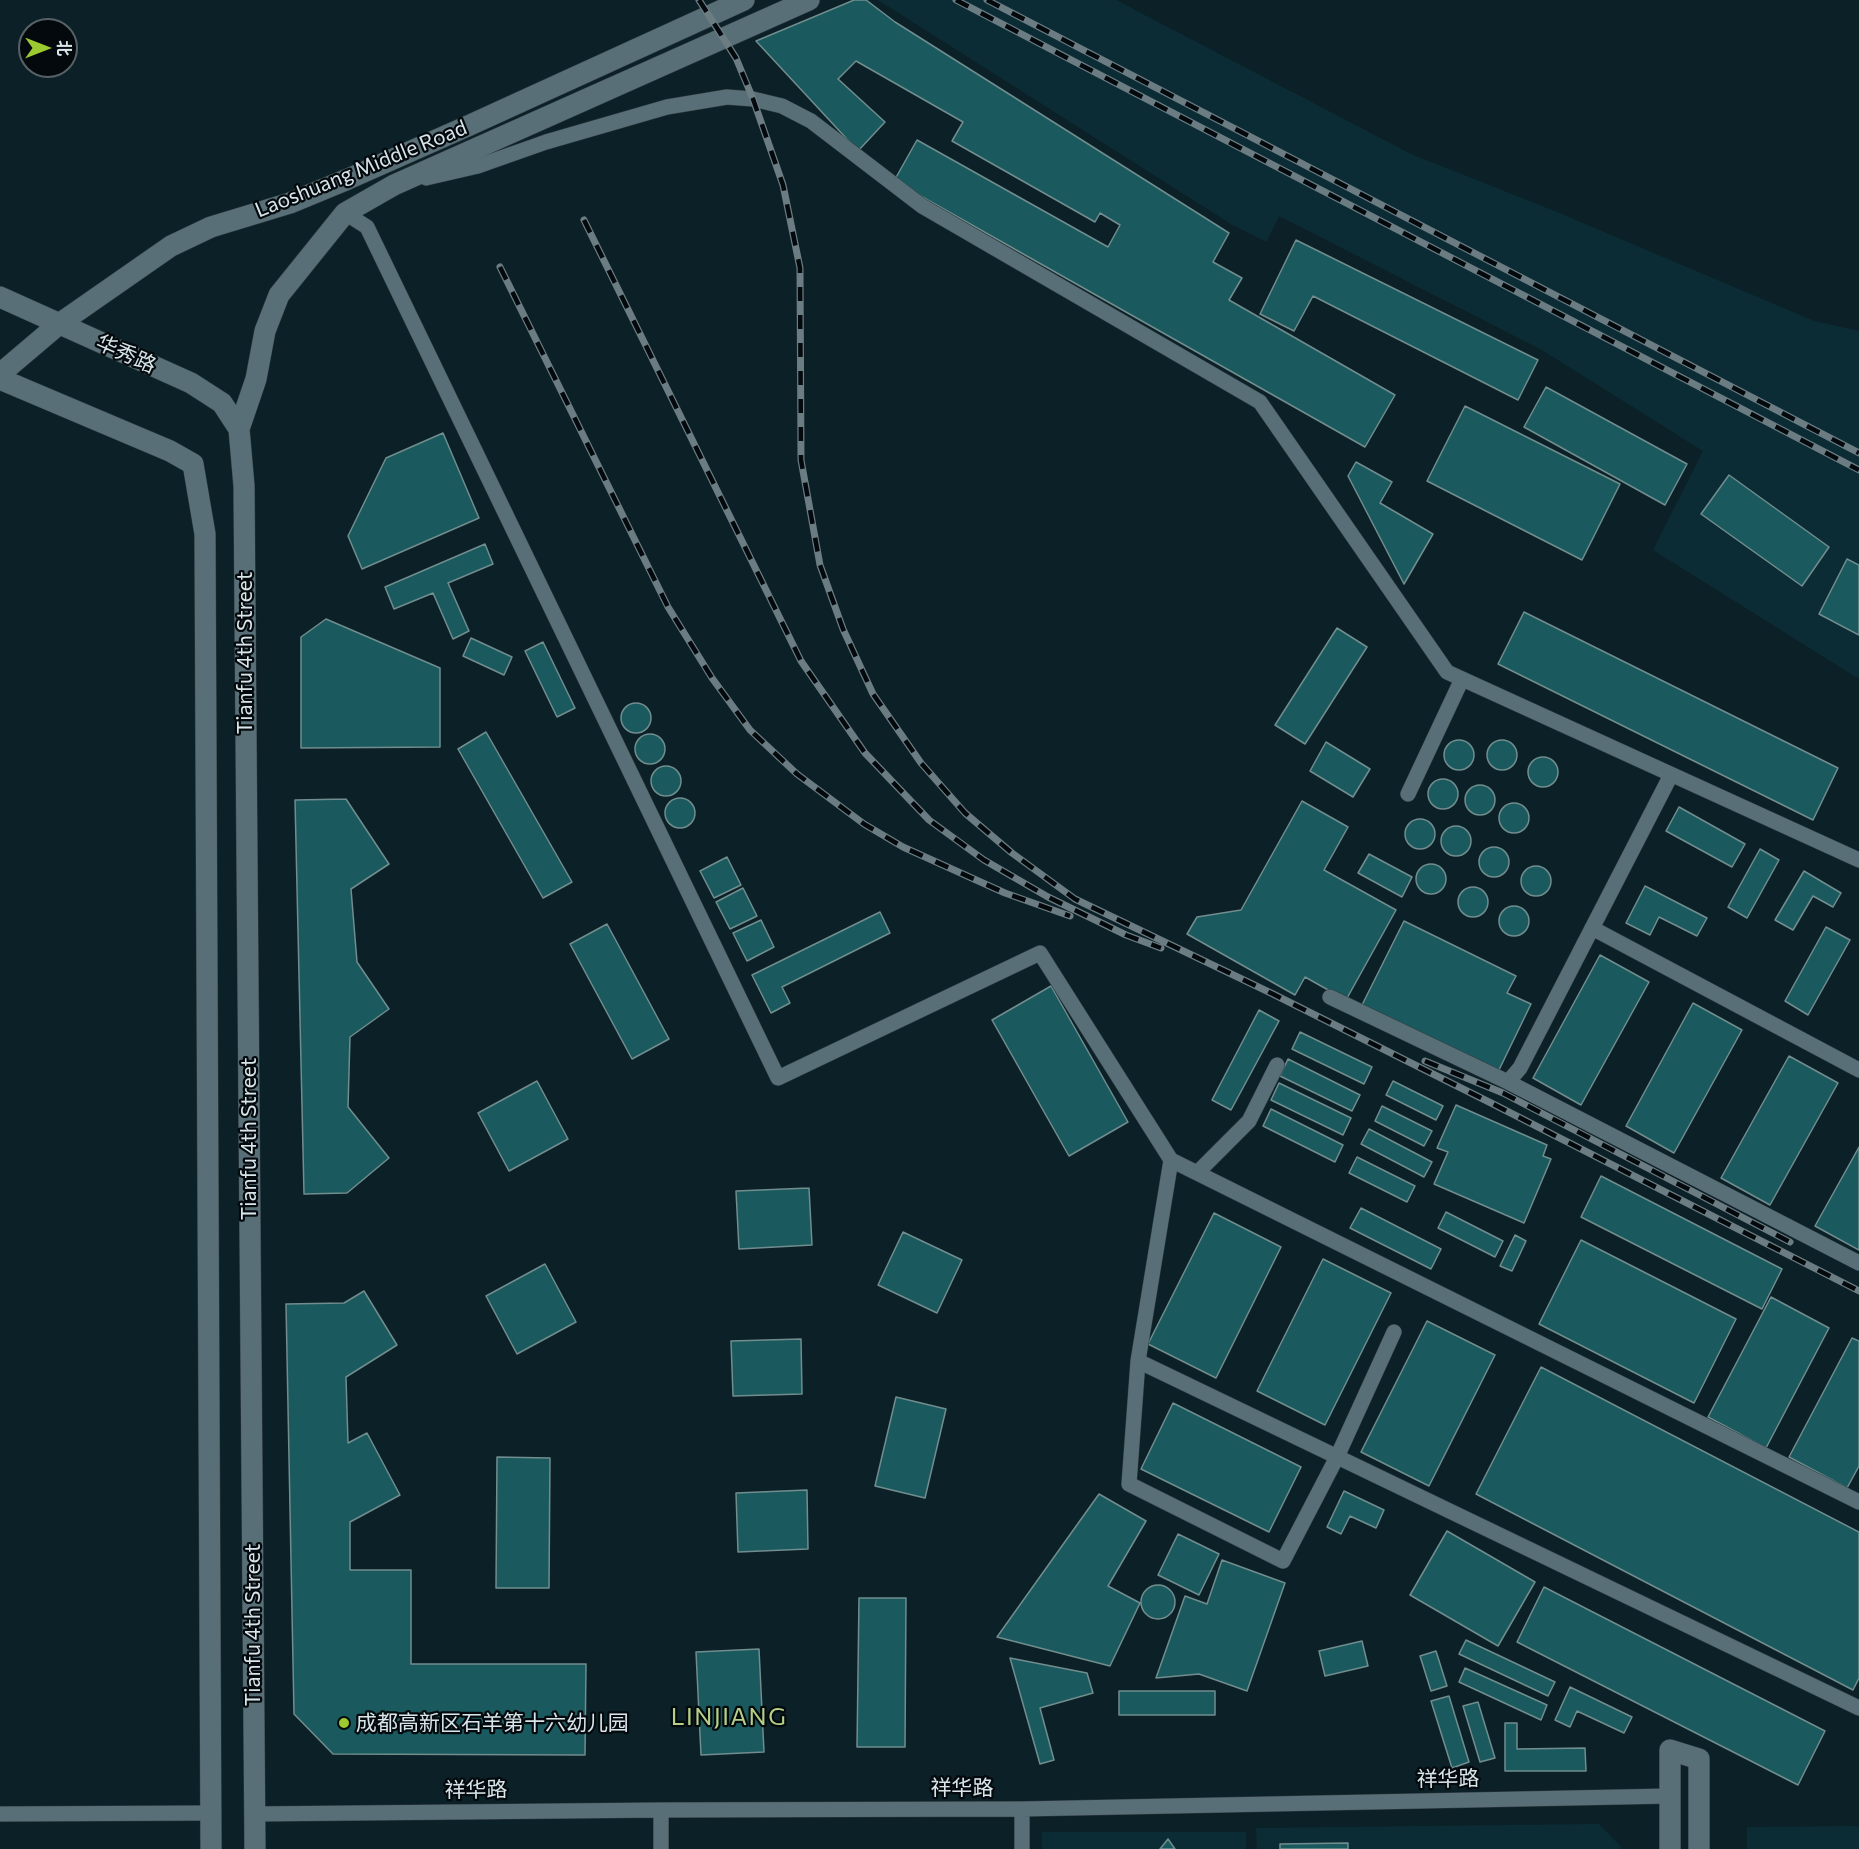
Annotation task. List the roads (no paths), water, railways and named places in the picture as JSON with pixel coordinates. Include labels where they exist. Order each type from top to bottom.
[{"type":"main road","name":"Laoshuang Middle Road","points":[[0,374],[59,324],[171,246],[211,227],[290,203],[329,187],[744,0]]},
{"type":"main road","name":"Laoshuang Middle Road","points":[[239,429],[256,380],[265,331],[279,295],[345,213],[394,184],[809,0]]},
{"type":"main road","name":"华秀路","points":[[0,297],[191,383],[222,403],[239,429]]},
{"type":"main road","name":"Tianfu 4th Street","points":[[0,379],[170,451],[194,464],[205,534],[211,1849]]},
{"type":"main road","name":"Tianfu 4th Street","points":[[239,429],[244,486],[255,1849]]},
{"type":"main road","points":[[1670,1849],[1670,1750],[1699,1759],[1699,1849]]},
{"type":"street","points":[[394,184],[478,166],[546,142],[667,107],[727,97],[753,99],[782,106],[811,121],[922,206],[1260,402],[1447,672],[1859,860]]},
{"type":"street","points":[[345,213],[367,227],[778,1078],[1040,953],[1170,1160],[1859,1502]]},
{"type":"street","points":[[1408,794],[1462,679]]},
{"type":"street","points":[[1508,1082],[1520,1068],[1671,775]]},
{"type":"street","points":[[1592,928],[1859,1070]]},
{"type":"street","points":[[1330,997],[1508,1082],[1859,1263]]},
{"type":"street","points":[[1197,1173],[1249,1121],[1277,1065]]},
{"type":"street","points":[[1170,1160],[1138,1361],[1129,1484],[1283,1561],[1337,1457],[1394,1332]]},
{"type":"street","points":[[1138,1361],[1859,1708]]},
{"type":"street","name":"祥华路","points":[[255,1814],[661,1809],[1022,1809],[1670,1796]]},
{"type":"street","points":[[661,1809],[661,1849]]},
{"type":"street","points":[[1022,1809],[1022,1849]]},
{"type":"street","points":[[0,1814],[211,1813]]},
{"type":"railway","points":[[699,0],[736,58],[783,185],[800,268],[801,460],[820,565],[843,629],[873,694],[921,763],[965,813],[1012,853],[1075,899],[1273,994],[1859,1291]]},
{"type":"railway","points":[[956,0],[1859,470]]},
{"type":"railway","points":[[987,0],[1859,453]]},
{"type":"railway","points":[[584,220],[801,661],[865,753],[929,820],[984,860],[1048,897],[1126,935],[1161,948]]},
{"type":"railway","points":[[500,267],[668,607],[712,678],[750,730],[797,774],[864,824],[903,847],[1005,893],[1070,916]]},
{"type":"railway","points":[[1425,1061],[1503,1093],[1790,1242]]},
{"type":"place","name":"成都高新区石羊第十六幼儿园","points":[[344,1723]]},
{"type":"district","name":"LINJIANG","points":[[729,1717]]}]
